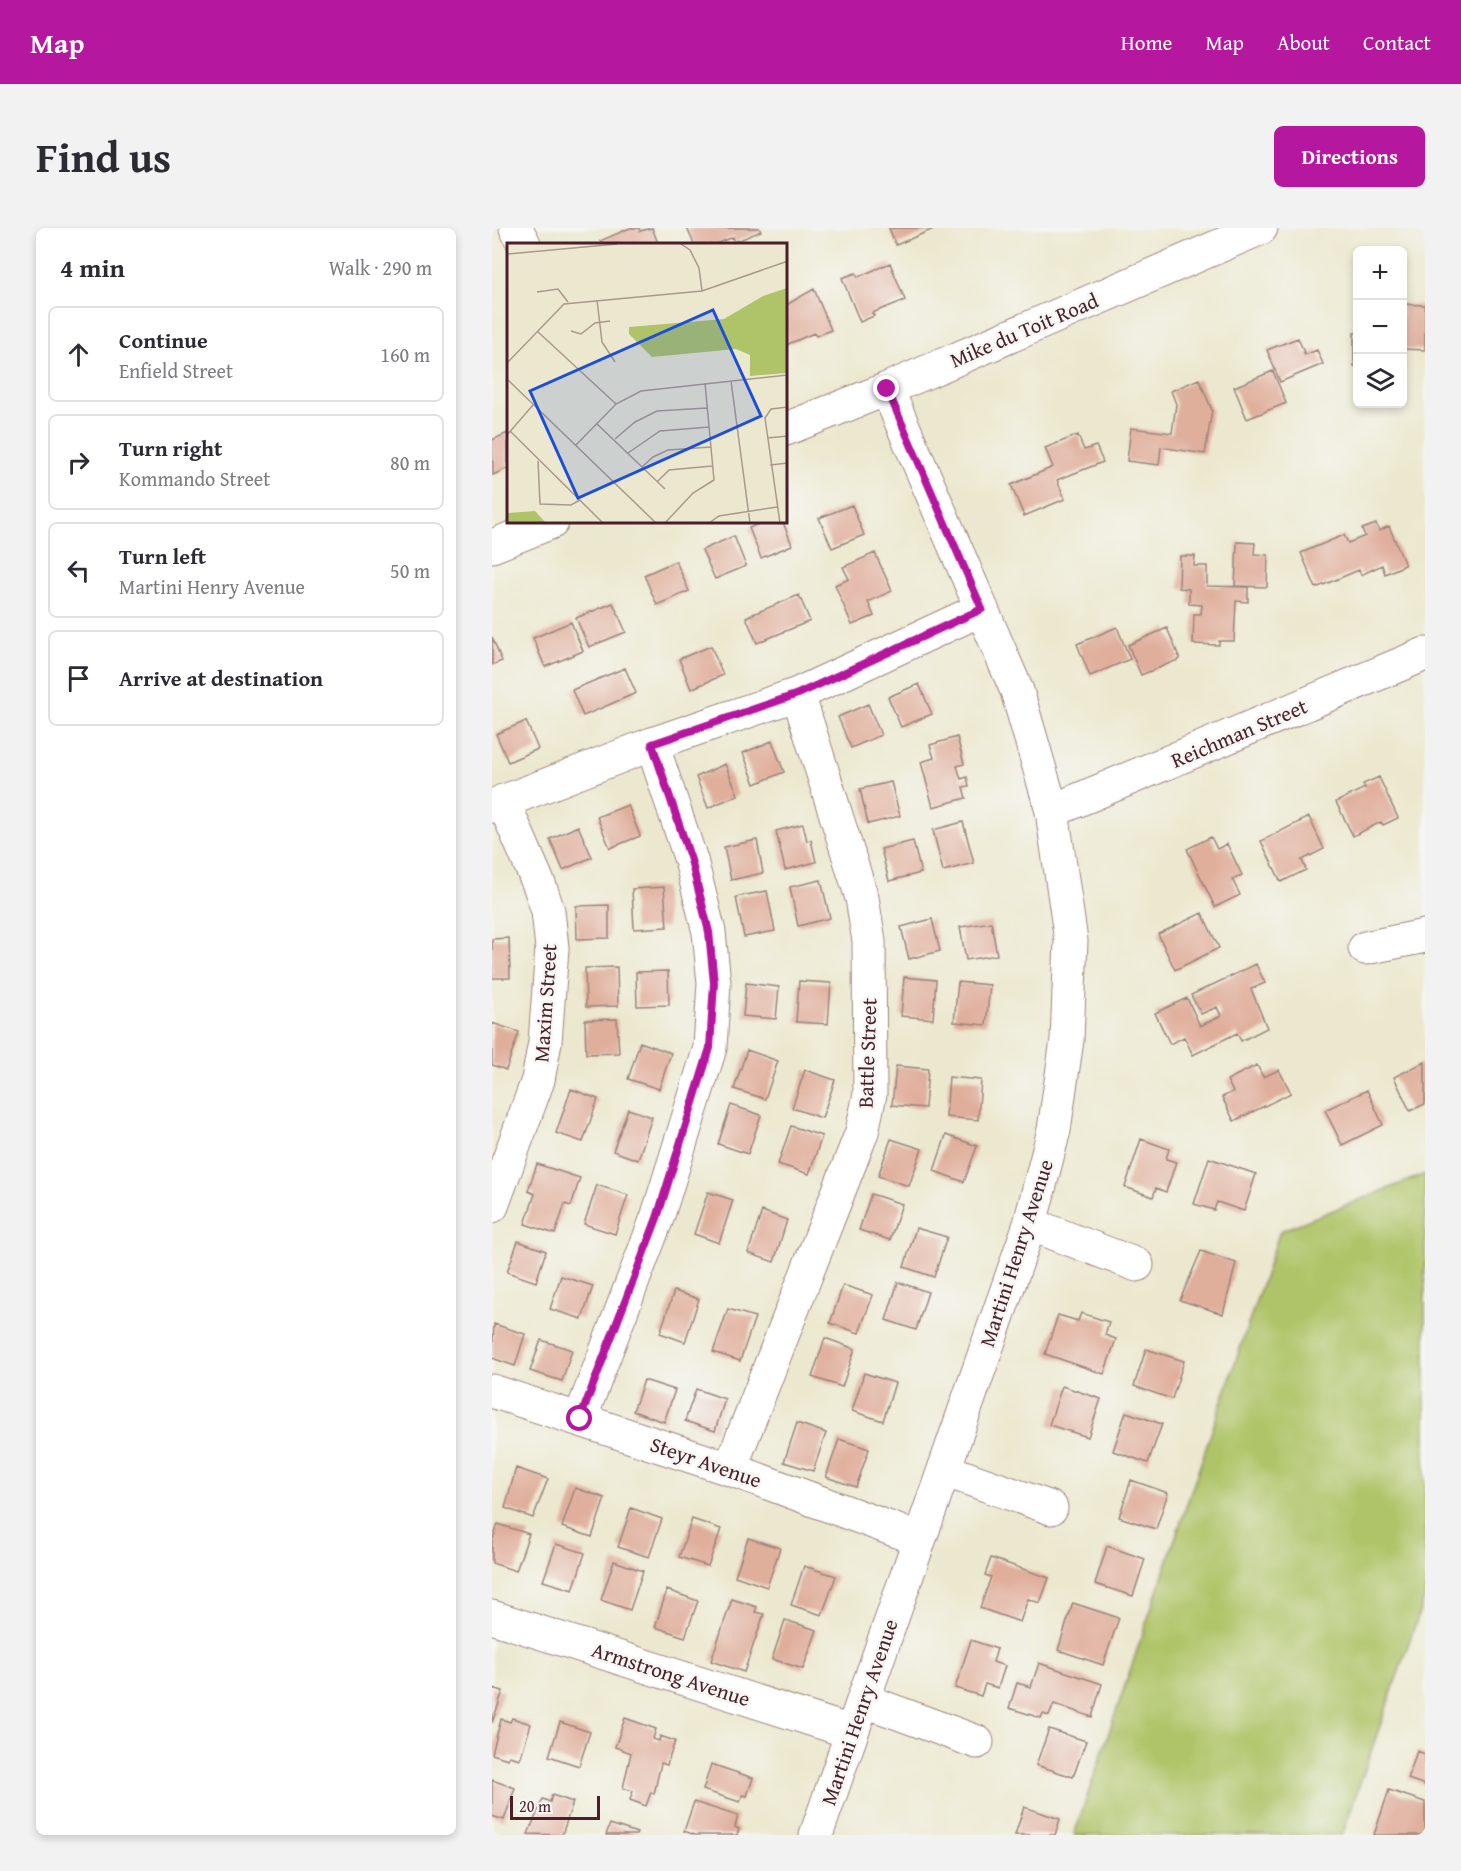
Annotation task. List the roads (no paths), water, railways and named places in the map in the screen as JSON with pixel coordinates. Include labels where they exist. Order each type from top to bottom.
[{"type":"street","points":[[516,228],[524,243]]},
{"type":"street","name":"Mike du Toit Road","points":[[788,428],[887,389],[1261,228]]},
{"type":"street","name":"Martini Henry Avenue","points":[[816,1835],[1030,1224],[1054,1130],[1067,1040],[1071,940],[1052,811],[1017,691],[887,389]]},
{"type":"street","points":[[492,546],[547,524]]},
{"type":"street","points":[[497,803],[652,744],[798,694],[982,609]]},
{"type":"street","name":"Reichman Street","points":[[1052,811],[1425,654]]},
{"type":"street","name":"Battle Street","points":[[730,1469],[862,1132],[870,1094],[869,941],[862,898],[798,694]]},
{"type":"street","points":[[580,1419],[657,1218],[710,1048],[714,983],[709,932],[691,860],[652,744]]},
{"type":"street","name":"Maxim Street","points":[[492,1206],[538,1080],[544,1042],[552,948],[548,911],[540,887],[497,803]]},
{"type":"street","points":[[1365,948],[1425,936]]},
{"type":"street","points":[[1030,1224],[1137,1265]]},
{"type":"street","name":"Steyr Avenue","points":[[492,1391],[730,1469],[919,1539]]},
{"type":"street","points":[[944,1470],[1051,1508]]},
{"type":"street","name":"Armstrong Avenue","points":[[492,1617],[851,1732]]},
{"type":"street","points":[[863,1700],[977,1742]]}]
